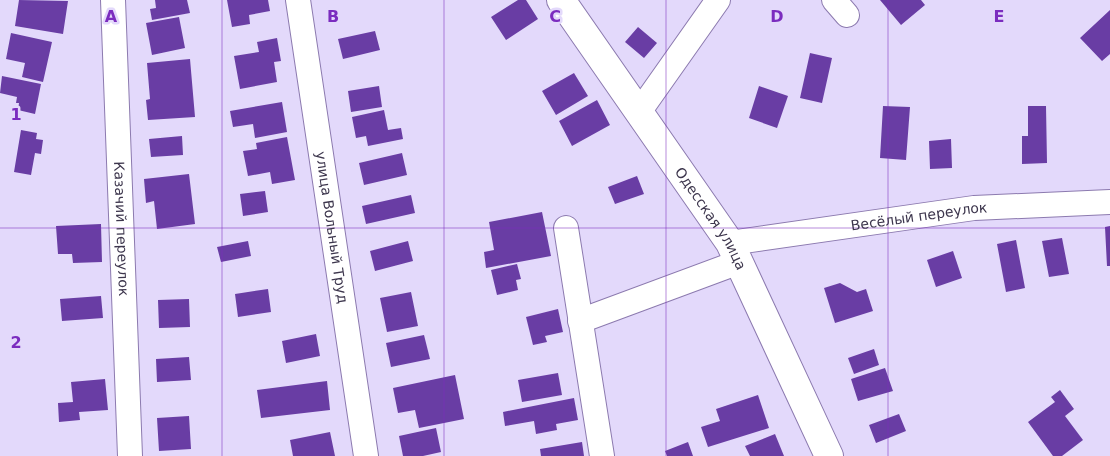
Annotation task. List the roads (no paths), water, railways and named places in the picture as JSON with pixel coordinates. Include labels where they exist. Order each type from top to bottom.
[{"type":"main road","name":"Одесская улица","points":[[561,0],[734,252],[829,456]]},
{"type":"street","name":"Казачий переулок","points":[[113,0],[130,456]]},
{"type":"street","name":"улица Вольный Труд","points":[[298,0],[366,456]]},
{"type":"street","points":[[639,112],[718,0]]},
{"type":"street","name":"Весёлый переулок","points":[[580,321],[734,252],[974,208],[1110,202]]},
{"type":"street","points":[[566,228],[602,456]]}]
